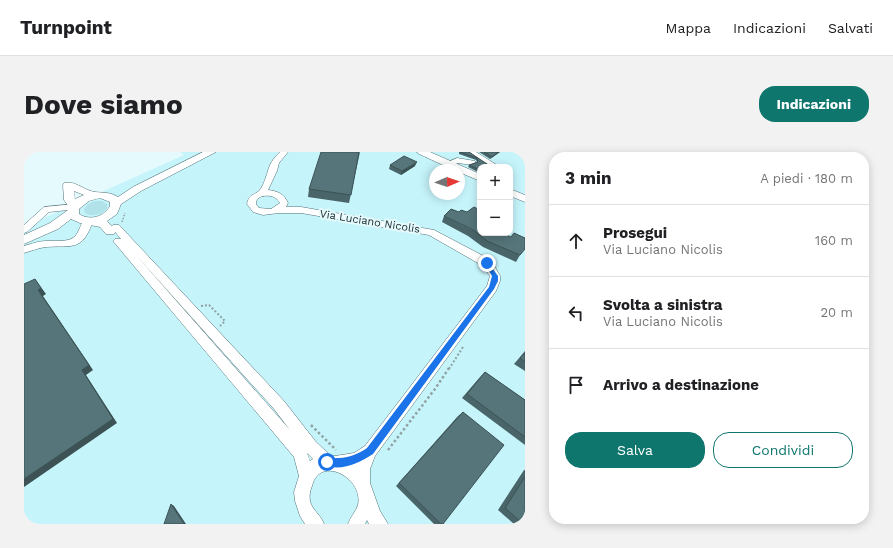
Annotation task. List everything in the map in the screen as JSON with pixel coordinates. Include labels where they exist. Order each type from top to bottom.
[{"type":"main road","points":[[422,152],[452,159],[477,176]]},
{"type":"main road","points":[[24,240],[80,215],[106,217],[112,204],[205,153]]},
{"type":"main road","points":[[112,204],[68,185],[69,196],[80,215],[118,228]]},
{"type":"main road","points":[[513,193],[525,199]]},
{"type":"main road","points":[[80,215],[84,199],[95,196]]},
{"type":"main road","points":[[112,204],[111,219],[118,228]]},
{"type":"street","name":"Via Luciano Nicolis","points":[[284,152],[277,160],[269,181],[262,193],[254,198],[252,204],[256,210],[266,212],[278,210],[301,210],[431,232],[487,263],[495,276],[495,281],[492,288],[377,453],[362,469],[365,507],[361,518],[356,524]]},
{"type":"street","points":[[452,152],[452,159],[472,164]]},
{"type":"street","points":[[471,152],[492,164]]},
{"type":"street","points":[[491,155],[500,161],[498,164]]},
{"type":"street","points":[[262,193],[272,193],[269,181]]},
{"type":"street","name":"Via Luciano Nicolis","points":[[272,193],[280,197],[283,201],[301,210]]},
{"type":"street","points":[[278,210],[282,206],[283,201]]},
{"type":"street","points":[[24,230],[47,209],[80,215],[83,235],[75,242],[35,246],[24,250]]},
{"type":"street","points":[[118,228],[279,405],[311,447],[334,459],[356,474],[374,516],[380,524]]},
{"type":"street","points":[[118,228],[299,452],[303,461],[306,475],[302,486],[301,497],[304,509],[313,523]]},
{"type":"street","name":"Via Luciano Nicolis","points":[[334,459],[356,460],[377,453]]},
{"type":"street","points":[[306,475],[319,465],[334,459]]},
{"type":"path","points":[[118,228],[125,211]]},
{"type":"path","points":[[200,306],[209,305],[225,321],[220,326]]},
{"type":"path","points":[[377,453],[435,389],[464,345]]},
{"type":"path","points":[[309,422],[330,445],[334,459]]},
{"type":"shaded area","points":[[180,152],[525,152],[525,524],[24,524],[24,227],[184,155]]},
{"type":"shaded area","points":[[95,201],[102,201],[107,204],[107,209],[96,215],[85,213],[84,209],[88,204]]},
{"type":"building","points":[[321,152],[359,152],[351,195],[309,189]]},
{"type":"building","points":[[460,152],[469,152],[487,164],[477,164],[477,169],[469,165],[478,162],[477,158]]},
{"type":"building","points":[[484,152],[498,152],[492,157]]},
{"type":"building","points":[[404,156],[417,162],[402,171],[390,165]]},
{"type":"building","points":[[474,207],[477,208],[477,233],[472,229],[444,216],[451,209],[459,212],[461,210],[467,212]]},
{"type":"building","points":[[514,233],[525,238],[525,249],[520,255],[487,241],[481,236],[511,237]]},
{"type":"building","points":[[35,279],[41,288],[38,290],[89,365],[82,370],[113,419],[24,479],[24,284]]},
{"type":"building","points":[[525,353],[525,362],[520,358]]},
{"type":"building","points":[[485,372],[525,400],[525,437],[467,394]]},
{"type":"building","points":[[463,412],[504,445],[443,524],[441,524],[399,483]]},
{"type":"building","points":[[525,477],[525,524],[523,524],[505,508]]},
{"type":"building","points":[[171,504],[184,524],[164,524]]},
{"type":"route","points":[[327,462],[337,463],[356,460],[370,451],[492,288],[495,281],[495,276],[487,263]]}]
